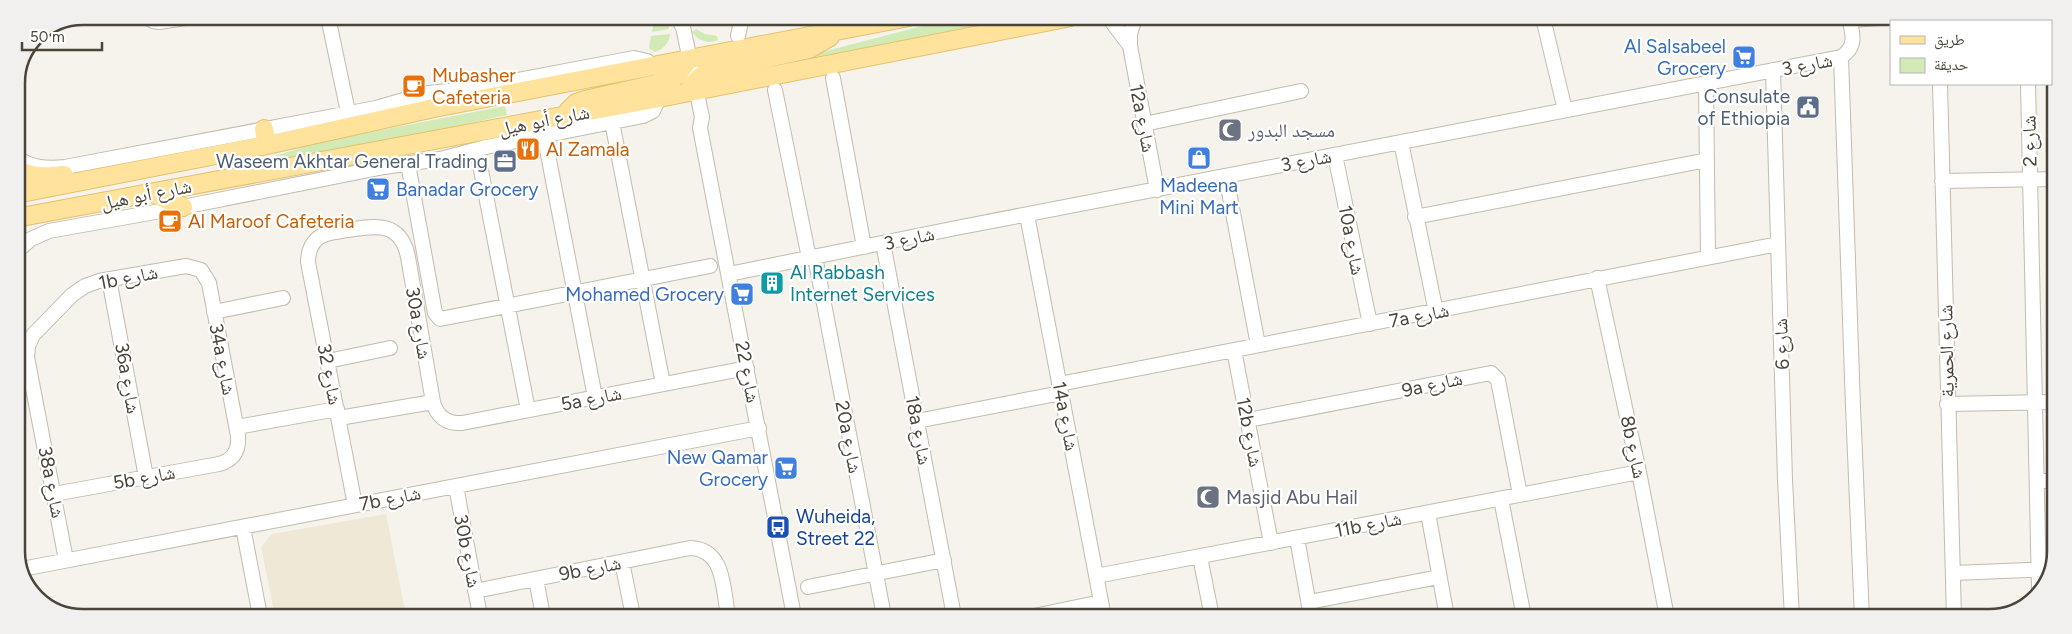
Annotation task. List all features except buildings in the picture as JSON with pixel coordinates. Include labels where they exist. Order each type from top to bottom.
[{"type":"main road","name":"شارع أبو هيل","points":[[25,192],[99,179],[265,137],[653,68],[680,65],[869,25]]},
{"type":"main road","name":"شارع أبو هيل","points":[[25,216],[565,116],[659,98],[693,88],[1032,25]]},
{"type":"main road","points":[[693,88],[712,70],[809,49],[818,45],[834,32]]},
{"type":"main road","points":[[565,116],[576,103],[584,100],[661,84],[674,79],[680,65]]},
{"type":"main road","points":[[25,173],[43,177],[80,174],[99,179],[90,189],[78,196],[25,205]]},
{"type":"main road","points":[[153,193],[182,207]]},
{"type":"main road","points":[[25,229],[60,219],[78,207]]},
{"type":"street","points":[[330,25],[348,112]]},
{"type":"street","name":"شارع 22","points":[[682,25],[680,65],[693,88],[693,119],[700,128],[793,609]]},
{"type":"street","points":[[738,36],[740,25]]},
{"type":"street","points":[[822,25],[834,32]]},
{"type":"street","name":"12a شارع","points":[[1115,25],[1130,46]]},
{"type":"street","name":"12a شارع","points":[[1133,25],[1130,34],[1130,46],[1157,190]]},
{"type":"street","points":[[1545,25],[1565,110]]},
{"type":"street","name":"شارع 3","points":[[728,274],[1841,57],[1850,50],[1853,42],[1851,25]]},
{"type":"street","points":[[1841,57],[1852,398],[1862,609]]},
{"type":"street","points":[[25,162],[32,166],[43,168],[65,167],[265,137],[348,112],[376,108],[428,93],[470,89],[634,58],[646,61],[653,68]]},
{"type":"street","name":"شارع 6","points":[[1773,70],[1785,480],[1792,609]]},
{"type":"street","points":[[833,78],[864,247]]},
{"type":"street","points":[[1706,83],[1708,257]]},
{"type":"street","name":"شارع الحمرية","points":[[1940,85],[1954,609]]},
{"type":"street","name":"شارع 2","points":[[2028,85],[2037,481],[2045,564]]},
{"type":"street","name":"20a شارع","points":[[775,90],[812,257],[882,609]]},
{"type":"street","points":[[1144,124],[1301,91]]},
{"type":"street","points":[[25,244],[30,239],[49,231],[384,167],[440,159],[544,134],[649,114],[653,111],[659,98]]},
{"type":"street","points":[[612,122],[663,384]]},
{"type":"street","points":[[544,134],[596,397]]},
{"type":"street","points":[[1401,142],[1436,312]]},
{"type":"street","points":[[477,150],[528,410]]},
{"type":"street","name":"10a شارع","points":[[1335,155],[1370,324]]},
{"type":"street","points":[[1415,217],[1707,160]]},
{"type":"street","points":[[408,164],[436,315],[443,319],[710,266]]},
{"type":"street","points":[[1226,176],[1258,345]]},
{"type":"street","points":[[1942,181],[2047,179]]},
{"type":"street","name":"14a شارع","points":[[1027,215],[1102,609]]},
{"type":"street","name":"شارع 32","points":[[355,505],[308,255],[318,239],[330,234],[380,226],[396,234]]},
{"type":"street","name":"30a شارع","points":[[396,234],[406,248],[435,408]]},
{"type":"street","name":"18a شارع","points":[[883,244],[953,609]]},
{"type":"street","name":"7a شارع","points":[[917,421],[1258,345],[1436,312],[1597,278],[1778,244]]},
{"type":"street","name":"1b شارع","points":[[28,346],[33,335],[72,295],[85,286],[109,279],[186,266],[194,267]]},
{"type":"street","name":"34a شارع","points":[[194,267],[206,276],[214,312],[237,427],[238,444],[233,457]]},
{"type":"street","name":"8b شارع","points":[[1597,278],[1639,472],[1665,609]]},
{"type":"street","name":"36a شارع","points":[[109,279],[146,477]]},
{"type":"street","points":[[214,312],[282,298]]},
{"type":"street","name":"38a شارع","points":[[28,346],[28,362],[66,560]]},
{"type":"street","points":[[328,361],[390,348]]},
{"type":"street","name":"12b شارع","points":[[1234,350],[1271,543]]},
{"type":"street","name":"5a شارع","points":[[435,408],[443,418],[455,423],[747,368]]},
{"type":"street","name":"9a شارع","points":[[1248,420],[1491,373],[1498,380],[1520,495]]},
{"type":"street","points":[[1947,404],[2047,402]]},
{"type":"street","points":[[237,427],[338,414],[435,408]]},
{"type":"street","name":"7b شارع","points":[[28,568],[759,428]]},
{"type":"street","name":"5b شارع","points":[[54,494],[219,464],[233,457]]},
{"type":"street","name":"11b شارع","points":[[1096,576],[1639,472]]},
{"type":"street","points":[[2037,481],[2047,481]]},
{"type":"street","name":"30b شارع","points":[[456,486],[479,609]]},
{"type":"street","points":[[1501,499],[1522,609]]},
{"type":"street","points":[[1428,513],[1446,609]]},
{"type":"street","points":[[243,528],[259,609]]},
{"type":"street","points":[[1297,538],[1310,609]]},
{"type":"street","name":"9b شارع","points":[[475,591],[690,548],[705,550],[717,564],[727,609]]},
{"type":"street","points":[[1200,557],[1210,609]]},
{"type":"street","points":[[808,587],[944,560]]},
{"type":"street","points":[[622,562],[632,609]]},
{"type":"street","points":[[1953,573],[2044,569]]},
{"type":"street","points":[[1309,602],[1440,577]]},
{"type":"street","points":[[536,579],[542,609]]},
{"type":"street","points":[[1067,609],[1101,602]]},
{"type":"shaded area","points":[[386,514],[405,609],[274,609],[261,547],[272,534]]},
{"type":"green space","points":[[653,25],[668,25],[669,29],[652,32]]},
{"type":"green space","points":[[926,25],[980,25],[732,75],[731,71],[826,51]]},
{"type":"green space","points":[[696,29],[705,34],[717,36],[718,40],[707,42],[700,40],[692,32]]},
{"type":"green space","points":[[670,34],[666,45],[661,49],[655,52],[649,49],[651,36]]},
{"type":"green space","points":[[505,106],[507,115],[351,150],[235,168],[320,142]]},
{"type":"place","name":"Al Salsabeel Grocery","points":[[1744,57]]},
{"type":"place","name":"Mubasher Cafeteria","points":[[414,86]]},
{"type":"place","name":"Consulate of Ethiopia","points":[[1808,107]]},
{"type":"place","name":"مسجد البدور","points":[[1230,130]]},
{"type":"place","name":"Al Zamala","points":[[528,149]]},
{"type":"place","name":"Madeena Mini Mart","points":[[1199,158]]},
{"type":"place","name":"Waseem Akhtar General Trading","points":[[505,161]]},
{"type":"place","name":"Banadar Grocery","points":[[378,189]]},
{"type":"place","name":"Al Maroof Cafeteria","points":[[170,221]]},
{"type":"place","name":"Al Rabbash Internet Services","points":[[772,283]]},
{"type":"place","name":"Mohamed Grocery","points":[[742,294]]},
{"type":"place","name":"New Qamar Grocery","points":[[786,468]]},
{"type":"place","name":"Masjid Abu Hail","points":[[1208,497]]},
{"type":"place","name":"Wuheida, Street 22","points":[[778,527]]}]
